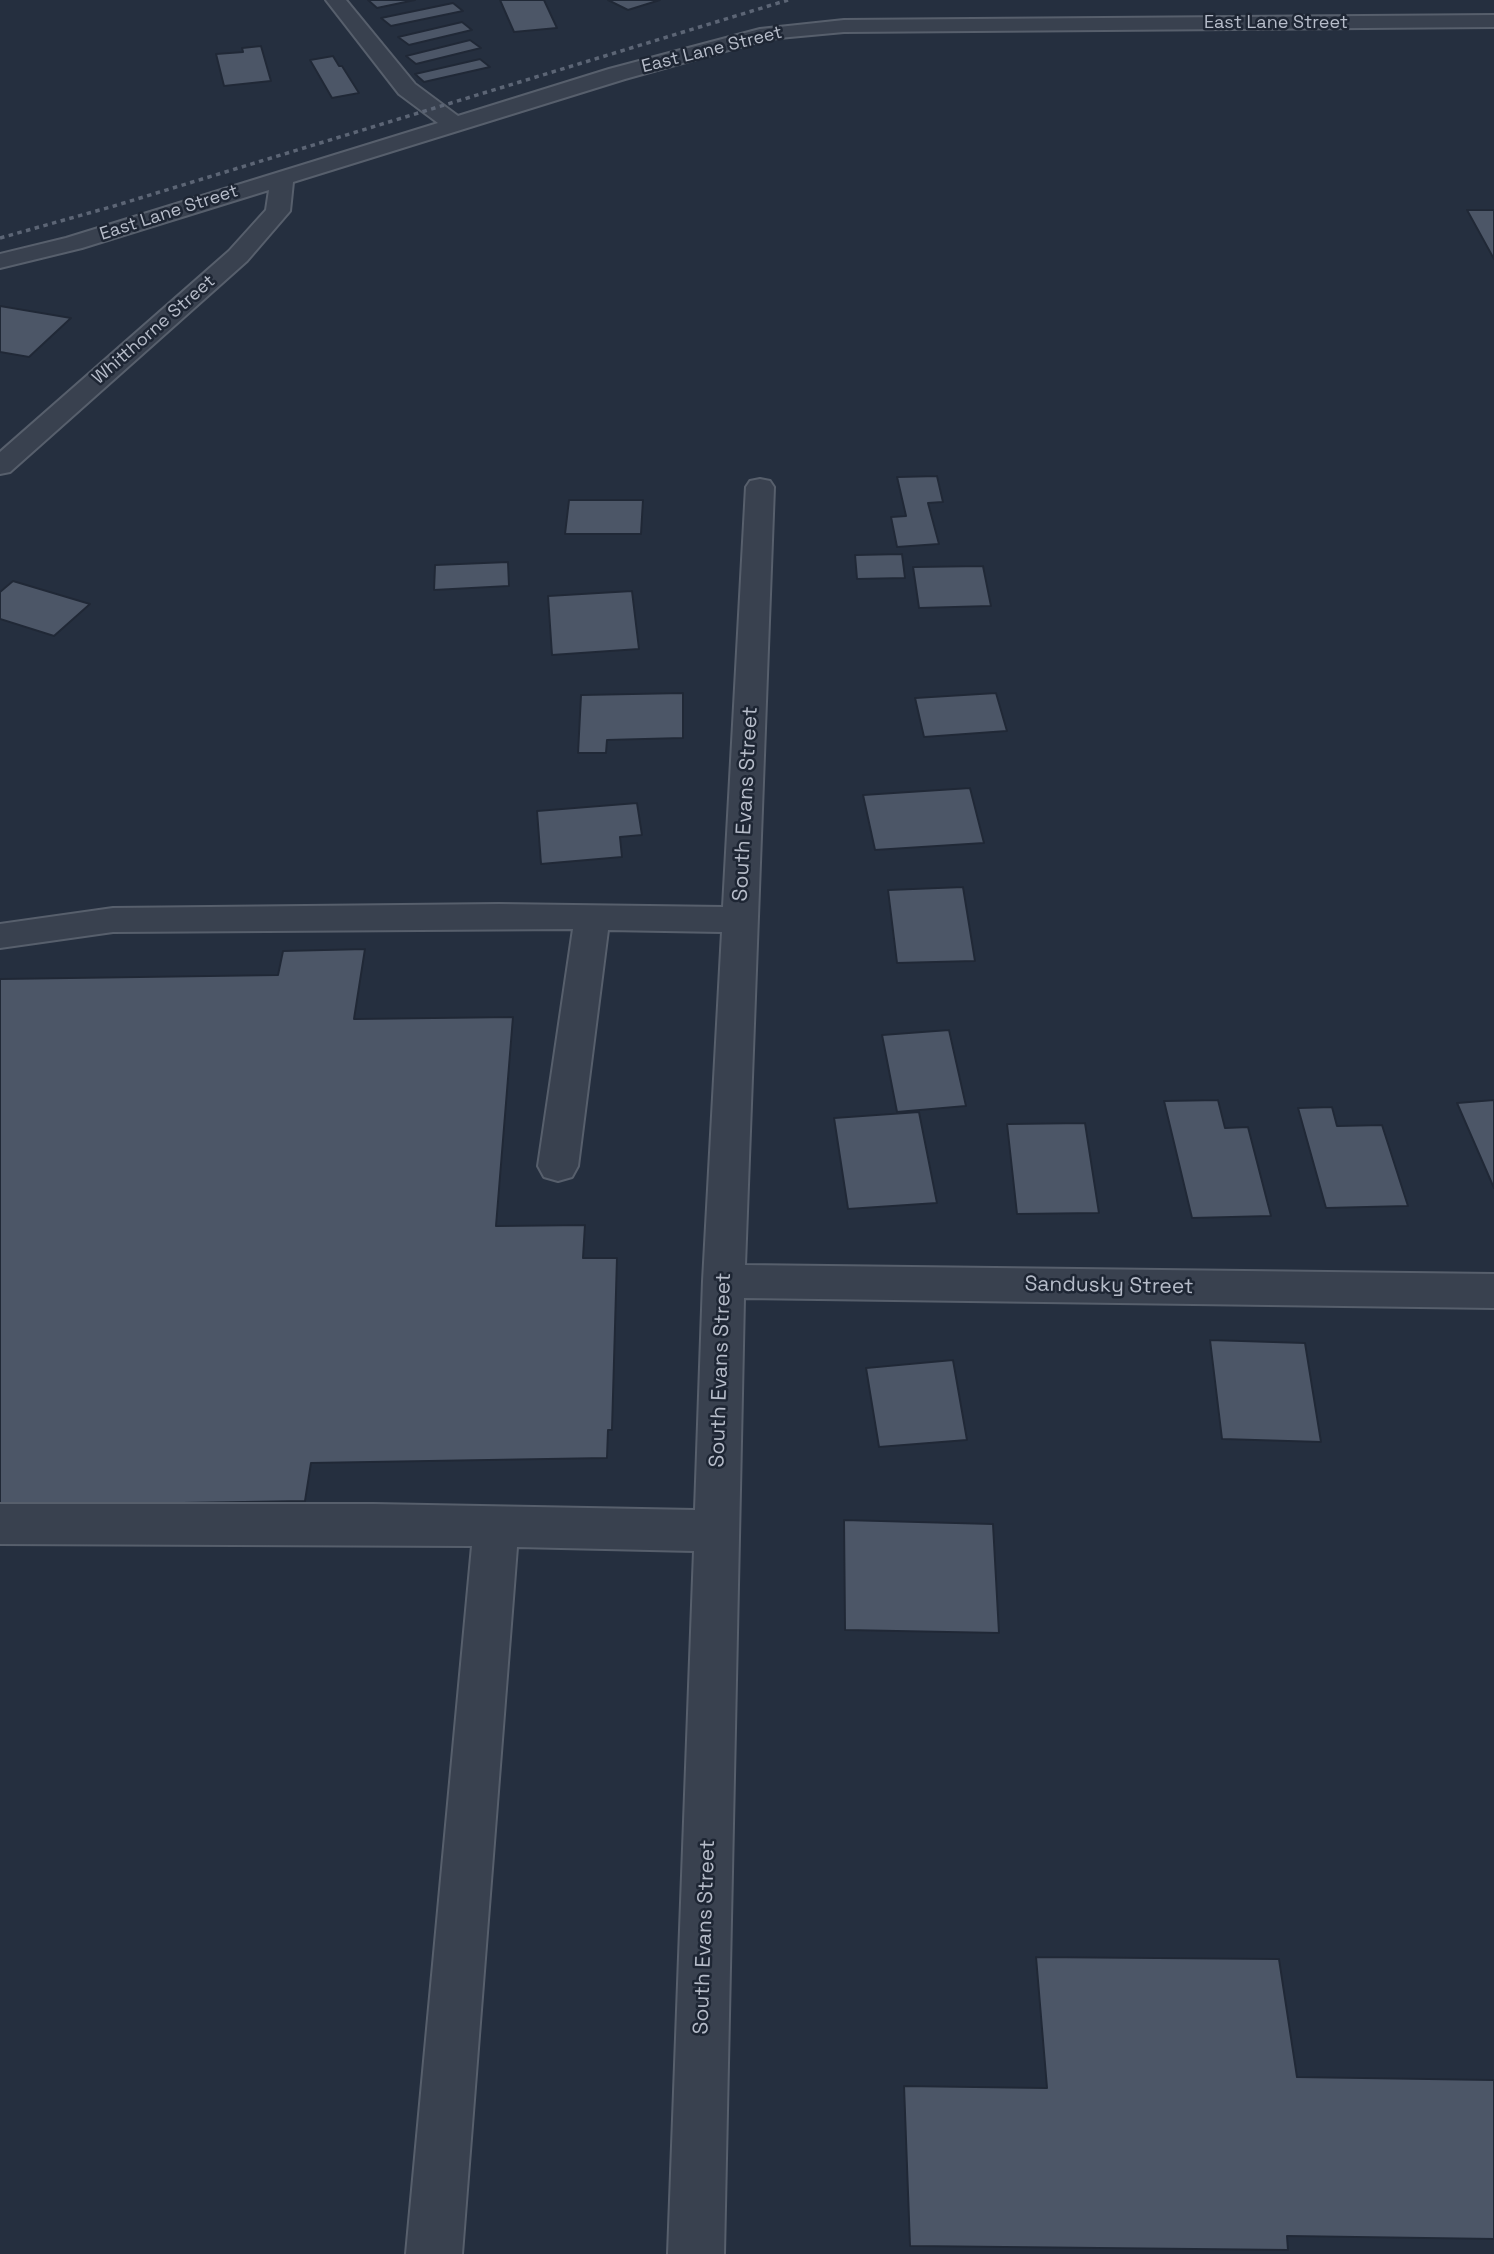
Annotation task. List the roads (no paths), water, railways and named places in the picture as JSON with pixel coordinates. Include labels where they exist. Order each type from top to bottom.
[{"type":"street","points":[[336,0],[407,89],[454,124]]},
{"type":"street","name":"East Lane Street","points":[[0,261],[74,243],[617,74],[767,33],[839,17],[1494,21]]},
{"type":"street","name":"Whitthorne Street","points":[[0,466],[238,256],[278,211],[282,177]]},
{"type":"street","name":"South Evans Street","points":[[696,2254],[724,1281],[760,487]]},
{"type":"street","points":[[0,936],[113,920],[499,916],[741,920]]},
{"type":"street","points":[[558,1166],[592,917]]},
{"type":"street","name":"Sandusky Street","points":[[724,1281],[1494,1291]]},
{"type":"street","points":[[0,1524],[374,1524],[717,1531]]},
{"type":"street","points":[[434,2254],[496,1527]]},
{"type":"railway","points":[[0,238],[114,206],[788,0]]}]
